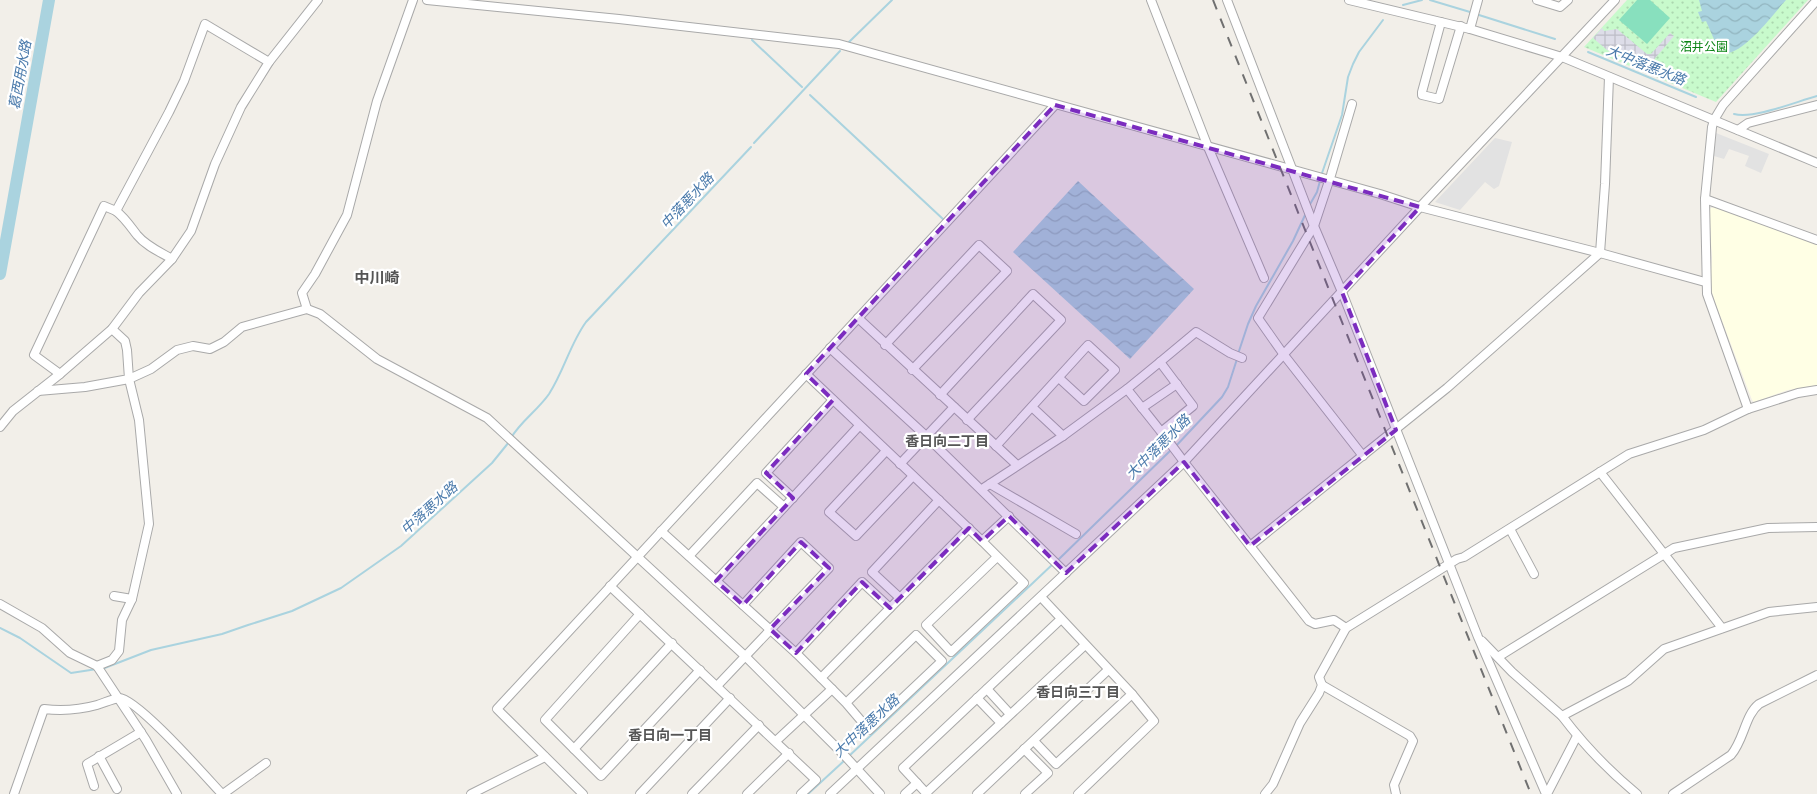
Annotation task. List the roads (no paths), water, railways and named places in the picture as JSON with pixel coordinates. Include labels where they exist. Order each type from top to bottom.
[{"type":"street","points":[[0,427],[13,411],[112,329],[139,294],[172,259],[191,231],[215,164],[233,122],[269,62],[318,0]]},
{"type":"street","points":[[307,309],[302,294],[346,216],[377,100],[413,0]]},
{"type":"street","points":[[427,0],[839,44],[984,83],[1055,105],[1420,207],[1705,282]]},
{"type":"street","points":[[1150,0],[1208,147],[1264,278]]},
{"type":"street","points":[[1227,0],[1306,206],[1342,292],[1478,637],[1547,794]]},
{"type":"street","points":[[1349,0],[1461,26],[1562,57],[1817,163]]},
{"type":"street","points":[[1470,29],[1478,0]]},
{"type":"street","points":[[1537,0],[1560,7],[1568,0]]},
{"type":"street","points":[[830,794],[1066,573],[1284,355],[1420,207],[1616,0]]},
{"type":"street","points":[[1748,409],[1710,306],[1705,282],[1705,199],[1712,127],[1714,120],[1724,105],[1817,0]]},
{"type":"street","points":[[1441,22],[1422,92],[1422,95],[1439,99],[1461,26]]},
{"type":"street","points":[[116,211],[184,81],[205,24],[269,62]]},
{"type":"street","points":[[1250,546],[1396,430],[1496,347],[1600,253],[1609,77]]},
{"type":"street","points":[[1323,179],[1331,175],[1352,104]]},
{"type":"street","points":[[583,794],[498,709],[637,556],[1055,105]]},
{"type":"street","points":[[1738,130],[1748,123],[1817,105]]},
{"type":"street","points":[[1323,179],[1313,223],[1258,318],[1284,355],[1363,456]]},
{"type":"street","points":[[1705,199],[1817,240]]},
{"type":"street","points":[[60,374],[34,355],[104,206],[116,211],[126,219],[137,235],[147,244],[172,259]]},
{"type":"street","points":[[885,344],[979,245],[1007,271],[912,370]]},
{"type":"street","points":[[940,395],[1034,294],[1061,320],[967,420]]},
{"type":"street","points":[[37,391],[85,387],[129,379],[151,369],[177,350],[193,346],[210,349],[224,342],[242,327],[307,309],[320,314],[377,359],[487,418],[745,656],[857,768],[880,794]]},
{"type":"street","points":[[858,318],[912,370],[1017,465]]},
{"type":"street","points":[[99,669],[112,660],[118,651],[122,620],[132,599],[149,524],[139,420],[129,379],[127,350],[125,341],[112,329]]},
{"type":"street","points":[[982,489],[1063,436],[1127,389],[1196,332],[1242,358]]},
{"type":"street","points":[[996,446],[1088,345],[1115,370],[1084,401],[1059,378]]},
{"type":"street","points":[[830,348],[982,489],[1066,573]]},
{"type":"street","points":[[1160,362],[1193,406],[1160,432]]},
{"type":"street","points":[[806,374],[969,528],[982,541],[997,556],[1024,583],[951,652],[926,625],[997,556]]},
{"type":"street","points":[[1142,408],[1177,384]]},
{"type":"street","points":[[1127,389],[1309,620],[1315,624],[1334,620],[1346,628]]},
{"type":"street","points":[[1396,794],[1394,785],[1413,741],[1410,736],[1322,685],[1319,677],[1346,628],[1510,529],[1629,454],[1704,430],[1748,409],[1798,393],[1817,390]]},
{"type":"street","points":[[793,498],[766,473],[833,400]]},
{"type":"street","points":[[900,464],[954,407]]},
{"type":"street","points":[[1032,407],[1063,436]]},
{"type":"street","points":[[716,581],[859,426]]},
{"type":"street","points":[[886,451],[829,512],[856,536],[913,476]]},
{"type":"street","points":[[1600,472],[1722,628]]},
{"type":"street","points":[[689,556],[757,483],[784,507]]},
{"type":"street","points":[[990,484],[1076,534]]},
{"type":"street","points":[[900,598],[872,572],[939,500]]},
{"type":"street","points":[[982,541],[1009,516]]},
{"type":"street","points":[[1498,657],[1674,548],[1768,528],[1817,527]]},
{"type":"street","points":[[821,678],[969,528]]},
{"type":"street","points":[[1510,529],[1534,574]]},
{"type":"street","points":[[661,531],[796,653],[870,730],[942,661],[916,635],[846,703]]},
{"type":"street","points":[[717,686],[829,568],[801,542],[743,604]]},
{"type":"street","points":[[796,653],[862,582],[890,608]]},
{"type":"street","points":[[610,586],[816,780],[801,794]]},
{"type":"street","points":[[114,596],[132,599]]},
{"type":"street","points":[[1041,597],[1132,694],[1154,721],[1078,794]]},
{"type":"street","points":[[0,604],[42,628],[70,653],[99,669],[141,732],[177,794]]},
{"type":"street","points":[[1562,716],[1628,681],[1664,649],[1769,612],[1817,607]]},
{"type":"street","points":[[640,614],[545,720],[602,776],[700,670]]},
{"type":"street","points":[[1061,619],[903,768],[926,793],[1085,645]]},
{"type":"street","points":[[1478,637],[1512,672],[1562,716],[1612,774],[1637,794]]},
{"type":"street","points":[[574,749],[672,643]]},
{"type":"street","points":[[977,794],[1108,670]]},
{"type":"street","points":[[1673,794],[1731,754],[1738,746],[1752,711],[1759,704],[1817,675]]},
{"type":"street","points":[[1265,794],[1273,784],[1300,723],[1322,685]]},
{"type":"street","points":[[776,741],[832,689]]},
{"type":"street","points":[[987,689],[1010,714]]},
{"type":"street","points":[[1034,741],[1056,764],[1132,694]]},
{"type":"street","points":[[14,794],[44,709],[65,711],[95,706],[119,698],[131,702],[162,731],[222,794],[266,763]]},
{"type":"street","points":[[640,794],[730,698]]},
{"type":"street","points":[[977,698],[1001,723]]},
{"type":"street","points":[[692,794],[759,725]]},
{"type":"street","points":[[94,786],[87,764],[141,732]]},
{"type":"street","points":[[1547,794],[1578,736]]},
{"type":"street","points":[[1024,750],[1048,773],[1025,794]]},
{"type":"street","points":[[747,794],[789,753]]},
{"type":"street","points":[[99,756],[117,790]]},
{"type":"street","points":[[471,794],[545,757]]},
{"type":"street","points":[[905,794],[917,783]]},
{"type":"water","points":[[1699,0],[1786,0],[1747,43],[1728,53],[1720,53],[1706,21],[1702,22],[1698,12],[1702,11]]},
{"type":"water","points":[[1078,181],[1194,289],[1130,359],[1013,252]]},
{"type":"waterway","name":"葛西用水路","points":[[0,274],[49,0]]},
{"type":"waterway","name":"中落悪水路","points":[[849,42],[892,0]]},
{"type":"waterway","name":"大中落悪水路","points":[[1403,5],[1422,0]]},
{"type":"waterway","name":"大中落悪水路","points":[[1430,0],[1470,12]]},
{"type":"waterway","name":"大中落悪水路","points":[[1479,15],[1555,39]]},
{"type":"waterway","name":"大中落悪水路","points":[[1321,176],[1342,115],[1348,77],[1353,64],[1359,52],[1383,20]]},
{"type":"waterway","points":[[752,40],[802,87]]},
{"type":"waterway","name":"中落悪水路","points":[[754,143],[840,51]]},
{"type":"waterway","name":"大中落悪水路","points":[[1588,52],[1696,97]]},
{"type":"waterway","points":[[810,95],[944,220]]},
{"type":"waterway","name":"大中落悪水路","points":[[1734,114],[1743,115],[1764,112],[1817,96]]},
{"type":"waterway","name":"中落悪水路","points":[[511,438],[549,394],[580,330],[586,322],[751,147]]},
{"type":"waterway","name":"大中落悪水路","points":[[1309,206],[1317,192],[1320,181]]},
{"type":"waterway","name":"大中落悪水路","points":[[1238,354],[1256,306],[1293,241],[1306,213]]},
{"type":"waterway","name":"大中落悪水路","points":[[1175,447],[1222,397],[1228,387],[1237,359]]},
{"type":"waterway","name":"中落悪水路","points":[[102,669],[151,650],[222,634],[292,611],[341,588],[401,546],[492,463],[509,442]]},
{"type":"waterway","name":"大中落悪水路","points":[[1058,560],[1171,450]]},
{"type":"waterway","name":"大中落悪水路","points":[[848,757],[1054,563]]},
{"type":"waterway","name":"中落悪水路","points":[[0,628],[20,638],[71,673],[97,669]]},
{"type":"waterway","name":"大中落悪水路","points":[[808,794],[845,760]]},
{"type":"railway","points":[[1213,0],[1531,794]]},
{"type":"district","name":"中川崎","points":[[377,278]]},
{"type":"district","name":"香日向二丁目","points":[[947,441]]},
{"type":"district","name":"香日向三丁目","points":[[1078,692]]},
{"type":"district","name":"香日向一丁目","points":[[670,735]]},
{"type":"park label","name":"沼井公園","points":[[1704,47]]}]
